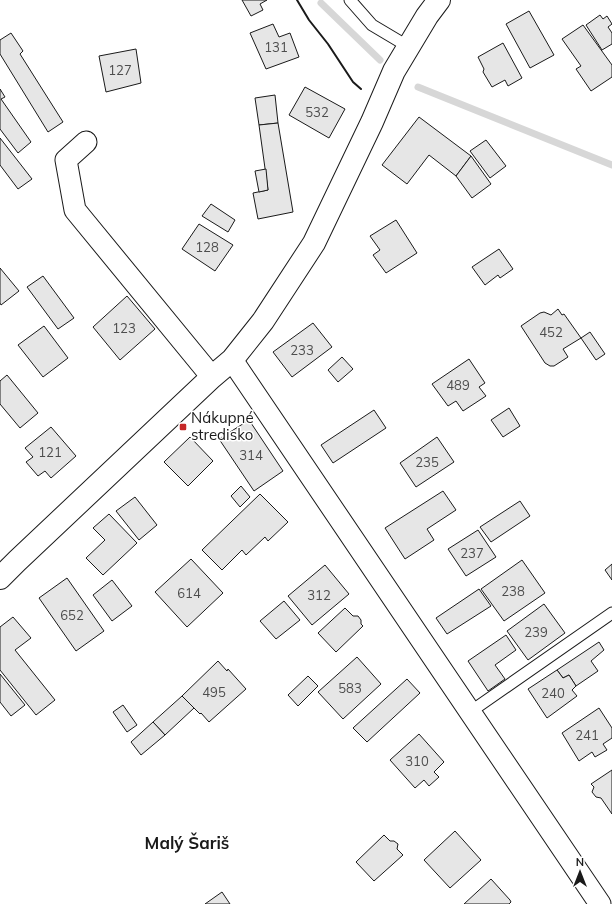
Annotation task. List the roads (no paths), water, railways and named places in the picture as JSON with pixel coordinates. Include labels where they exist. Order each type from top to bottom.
[{"type":"street","points":[[0,578],[17,560],[232,360],[263,321],[314,242],[372,122],[394,71],[427,16],[439,0]]},
{"type":"street","points":[[86,142],[66,160],[75,210],[212,377]]},
{"type":"street","points":[[232,360],[600,904]]},
{"type":"lane","points":[[350,0],[372,25],[409,46]]},
{"type":"lane","points":[[470,712],[612,613]]},
{"type":"waterway","points":[[321,3],[380,60]]},
{"type":"waterway","points":[[418,87],[612,165]]},
{"type":"place","name":"Nákupné stredisko","points":[[183,427]]},
{"type":"district","name":"Malý Šariš","points":[[187,843]]}]
